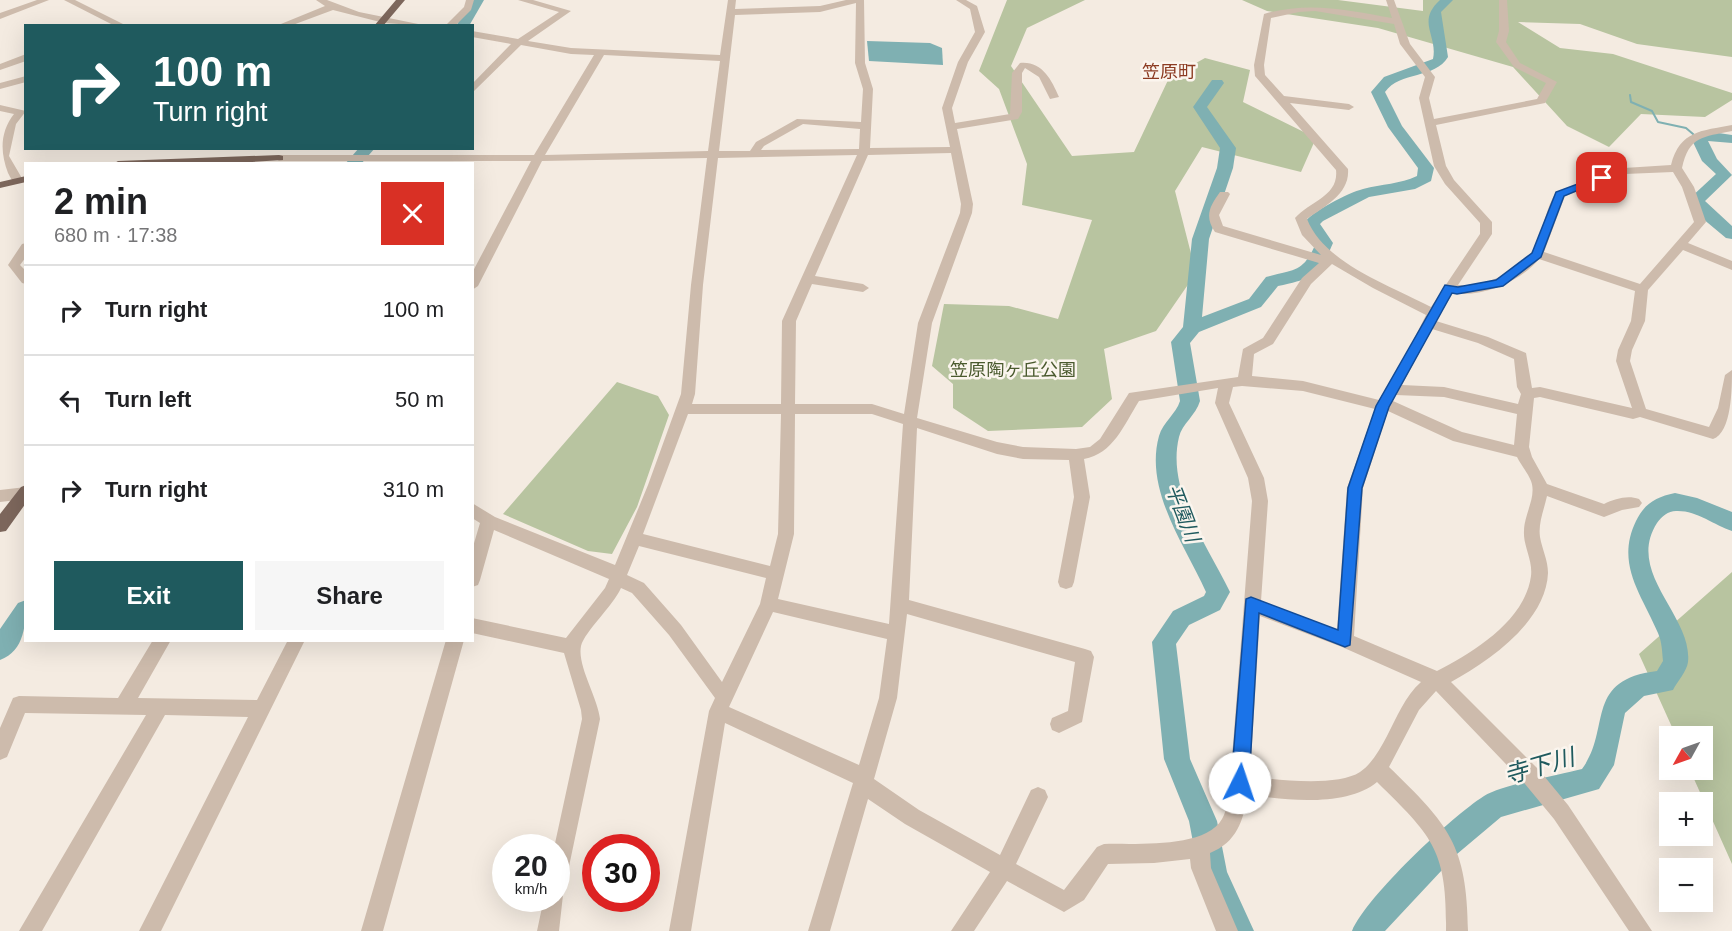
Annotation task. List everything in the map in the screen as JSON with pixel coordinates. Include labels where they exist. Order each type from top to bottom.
[{"type":"main road","points":[[380,23],[401,0]]},
{"type":"main road","points":[[164,162],[280,157]]},
{"type":"main road","points":[[0,185],[21,180]]},
{"type":"main road","points":[[0,526],[24,493]]},
{"type":"street","points":[[0,16],[45,0]]},
{"type":"street","points":[[68,0],[119,23]]},
{"type":"street","points":[[320,0],[332,7],[380,23]]},
{"type":"street","points":[[451,24],[468,8],[470,0]]},
{"type":"street","points":[[474,88],[512,47],[521,44],[566,11],[522,0]]},
{"type":"street","points":[[572,646],[611,592],[656,485],[688,394],[697,285],[715,154],[732,0]]},
{"type":"street","points":[[681,931],[722,703],[768,604],[786,534],[789,321],[864,151],[866,126],[868,89],[860,63],[858,0],[820,9],[731,12]]},
{"type":"street","points":[[819,931],[888,698],[898,634],[910,419],[925,323],[966,213],[957,150],[947,108],[963,62],[980,32],[974,8],[960,0]]},
{"type":"street","points":[[1345,640],[1355,488],[1384,405],[1449,288],[1486,234],[1486,222],[1449,182],[1440,166],[1424,98],[1430,77],[1405,44],[1389,0]]},
{"type":"street","points":[[1430,123],[1541,101],[1547,92],[1552,82],[1517,65],[1501,42],[1504,31],[1503,0]]},
{"type":"street","points":[[1322,256],[1302,227],[1301,218],[1334,194],[1344,180],[1342,169],[1260,76],[1258,66],[1267,16],[1306,3],[1398,22]]},
{"type":"street","points":[[285,24],[332,7]]},
{"type":"street","points":[[474,34],[571,51],[725,58]]},
{"type":"street","points":[[474,282],[538,158],[600,52]]},
{"type":"street","points":[[0,67],[24,58]]},
{"type":"street","points":[[952,127],[1014,117],[1017,112],[1017,73],[1023,65],[1039,69],[1044,74],[1054,97]]},
{"type":"street","points":[[0,86],[24,80]]},
{"type":"street","points":[[1279,99],[1349,107]]},
{"type":"street","points":[[0,108],[23,111]]},
{"type":"street","points":[[21,180],[4,156],[12,124],[23,111]]},
{"type":"street","points":[[754,153],[760,144],[801,121],[866,126]]},
{"type":"street","points":[[1640,412],[1623,361],[1625,350],[1638,321],[1642,289],[1700,222],[1688,187],[1676,168],[1678,153],[1695,136],[1732,128]]},
{"type":"street","points":[[280,157],[538,158],[957,150]]},
{"type":"street","points":[[1449,288],[1457,291],[1499,283],[1537,254],[1560,194],[1624,171],[1676,168]]},
{"type":"street","points":[[1224,194],[1213,211],[1213,221],[1219,228],[1322,256],[1431,319],[1521,356],[1524,387],[1528,394],[1524,411],[1523,453],[1534,470],[1541,488],[1532,525],[1532,538],[1541,564],[1535,591],[1518,620],[1484,654],[1437,680],[1418,696],[1393,743],[1368,778],[1357,784],[1303,790],[1262,789],[1240,783]]},
{"type":"street","points":[[1680,244],[1732,266]]},
{"type":"street","points":[[24,250],[14,265],[24,278]]},
{"type":"street","points":[[1537,254],[1642,289]]},
{"type":"street","points":[[1244,382],[1248,352],[1268,341],[1322,256]]},
{"type":"street","points":[[808,279],[863,288]]},
{"type":"street","points":[[1528,394],[1540,392],[1634,414],[1640,412],[1713,434],[1725,408],[1732,375]]},
{"type":"street","points":[[683,408],[788,410],[858,408],[910,419],[997,448],[1023,453],[1076,455],[1101,448],[1134,397],[1244,382],[1276,382],[1323,390],[1384,405],[1458,437],[1523,453]]},
{"type":"street","points":[[1226,385],[1222,403],[1256,478],[1260,501],[1240,783],[1231,824],[1209,844],[1201,868],[1227,931]]},
{"type":"street","points":[[1393,390],[1444,392],[1524,411]]},
{"type":"street","points":[[1066,582],[1082,497],[1076,455]]},
{"type":"street","points":[[1541,488],[1604,511],[1620,504],[1634,503]]},
{"type":"street","points":[[0,496],[24,492]]},
{"type":"street","points":[[474,510],[489,521],[610,570],[624,582],[638,588],[675,630],[717,689],[722,703],[858,774],[864,783],[912,817],[1064,902],[1075,897],[1096,860],[1104,854],[1209,844]]},
{"type":"street","points":[[474,573],[489,521]]},
{"type":"street","points":[[633,538],[776,574]]},
{"type":"street","points":[[768,604],[898,634]]},
{"type":"street","points":[[1251,604],[1345,640],[1437,680],[1532,777],[1561,812],[1641,931]]},
{"type":"street","points":[[900,605],[1085,657],[1076,716],[1059,724]]},
{"type":"street","points":[[474,625],[572,646]]},
{"type":"street","points":[[123,705],[162,642]]},
{"type":"street","points":[[150,931],[296,642]]},
{"type":"street","points":[[372,931],[454,642]]},
{"type":"street","points":[[567,834],[591,719],[591,706],[572,646]]},
{"type":"street","points":[[0,751],[19,704],[262,709]]},
{"type":"street","points":[[30,931],[161,706]]},
{"type":"street","points":[[1376,768],[1421,813],[1439,836],[1451,861],[1458,931]]},
{"type":"street","points":[[962,931],[1004,868],[1038,797]]},
{"type":"street","points":[[548,931],[551,912]]},
{"type":"green space","name":"笠原陶ヶ丘公園","points":[[1007,0],[1085,0],[1027,28],[1011,66],[1072,156],[1134,152],[1169,78],[1205,58],[1250,70],[1243,102],[1316,138],[1301,172],[1202,147],[1175,191],[1196,273],[1156,331],[1104,349],[1112,399],[1082,427],[988,431],[953,408],[953,384],[932,366],[944,304],[1009,306],[1058,319],[1092,220],[1022,205],[1027,164],[999,89],[979,71]]},
{"type":"green space","points":[[1242,0],[1338,0],[1423,11],[1423,0],[1732,0],[1732,57],[1637,44],[1580,24],[1518,22],[1560,48],[1613,54],[1732,93],[1732,100],[1705,117],[1641,114],[1609,147],[1567,126],[1513,67],[1378,28],[1267,11]]},
{"type":"green space","points":[[617,382],[658,396],[669,415],[637,507],[612,554],[588,551],[503,514]]},
{"type":"green space","points":[[1732,572],[1732,864],[1713,821],[1713,792],[1700,792],[1694,780],[1713,780],[1713,726],[1671,726],[1639,654]]},
{"type":"water","points":[[867,41],[930,43],[942,48],[943,65],[869,61]]},
{"type":"waterway","points":[[463,24],[478,0]]},
{"type":"waterway","points":[[1192,328],[1255,303],[1272,281],[1304,275],[1317,261],[1325,243],[1311,224],[1317,218],[1365,193],[1409,186],[1425,178],[1426,168],[1395,127],[1378,92],[1389,80],[1438,62],[1441,57],[1434,20],[1435,11],[1447,0]]},
{"type":"waterway","name":"平園川","points":[[1192,328],[1200,239],[1227,158],[1228,148],[1210,125],[1200,107],[1217,83]]},
{"type":"waterway","points":[[1630,95],[1631,102],[1652,111],[1658,122],[1686,128],[1700,140]]},
{"type":"waterway","name":"寺下川","points":[[1732,139],[1705,135],[1700,140],[1710,161],[1725,174],[1696,200],[1702,210],[1732,234]]},
{"type":"waterway","points":[[354,162],[366,150]]},
{"type":"waterway","name":"平園川","points":[[1192,328],[1180,342],[1190,401],[1169,436],[1166,455],[1167,475],[1181,516],[1218,592],[1212,603],[1181,618],[1164,642],[1177,759],[1203,821],[1213,874],[1239,931]]},
{"type":"waterway","name":"寺下川","points":[[1367,931],[1388,904],[1447,844],[1494,805],[1590,780],[1601,765],[1614,707],[1638,685],[1664,682],[1676,662],[1671,635],[1647,588],[1639,562],[1641,539],[1649,518],[1664,504],[1675,502],[1712,512],[1732,522]]},
{"type":"waterway","points":[[0,649],[24,613]]},
{"type":"district","name":"笠原町","points":[[1169,72]]},
{"type":"route","points":[[1240,783],[1251,604],[1321,633],[1345,640],[1355,488],[1383,406],[1413,355],[1433,313],[1449,288],[1457,291],[1468,290],[1499,283],[1537,254],[1545,240],[1560,194],[1602,178]]}]
